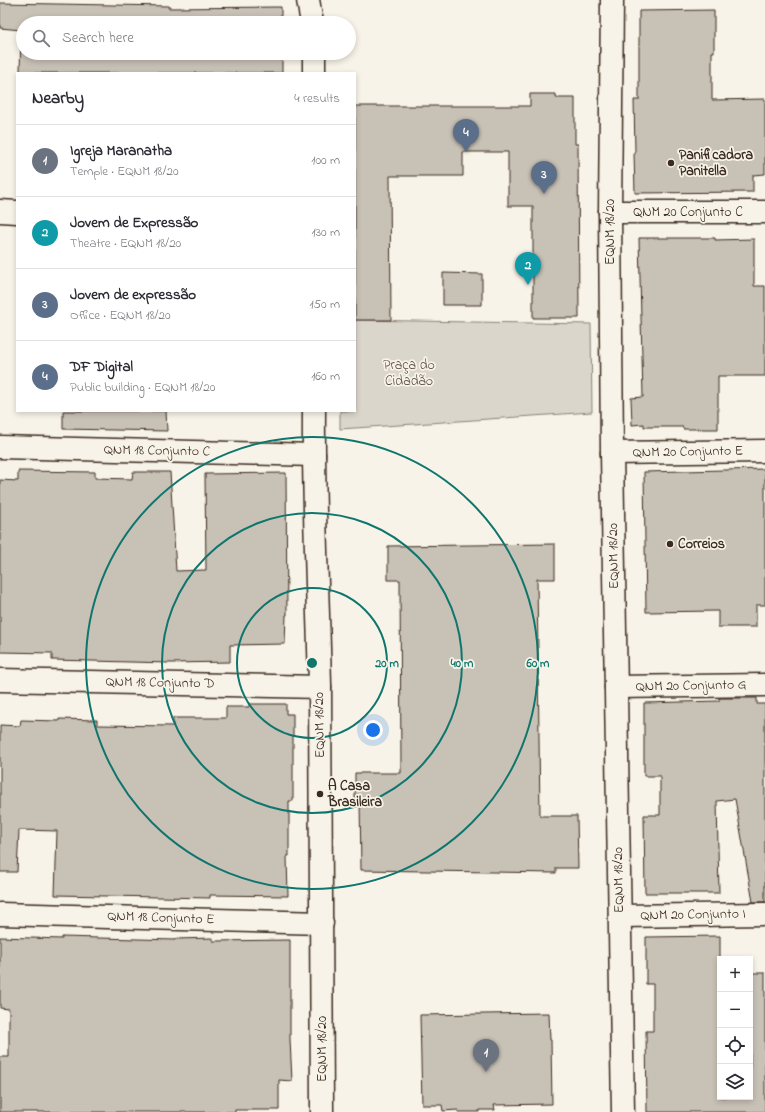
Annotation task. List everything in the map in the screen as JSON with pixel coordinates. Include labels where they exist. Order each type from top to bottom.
[{"type":"street","points":[[308,0],[311,16]]},
{"type":"street","name":"EQNM 18/20","points":[[612,0],[610,212],[612,453],[623,1112]]},
{"type":"street","points":[[314,60],[314,72]]},
{"type":"street","points":[[0,211],[16,212]]},
{"type":"street","name":"QNM 20 Conjunto C","points":[[610,212],[765,212]]},
{"type":"street","name":"EQNM 18/20","points":[[314,412],[320,686],[322,1112]]},
{"type":"street","name":"QNM 18 Conjunto C","points":[[0,447],[314,456]]},
{"type":"street","name":"QNM 20 Conjunto E","points":[[612,453],[765,451]]},
{"type":"street","name":"QNM 18 Conjunto D","points":[[0,680],[320,686]]},
{"type":"street","name":"QNM 20 Conjunto G","points":[[616,687],[765,686]]},
{"type":"street","name":"QNM 18 Conjunto E","points":[[0,914],[322,923]]},
{"type":"street","name":"QNM 20 Conjunto I","points":[[620,916],[765,914]]},
{"type":"green space","name":"Praça do Cidadão","points":[[356,320],[591,324],[592,412],[340,429],[340,412],[356,412]]},
{"type":"building","points":[[0,3],[169,6],[168,8],[281,7],[281,16],[16,16],[16,30],[0,28]]},
{"type":"building","points":[[714,10],[712,100],[765,99],[765,174],[753,175],[753,192],[635,193],[634,100],[639,100],[639,11]]},
{"type":"building","points":[[20,60],[282,60],[282,72],[20,72]]},
{"type":"building","points":[[530,94],[556,94],[556,98],[575,98],[575,144],[578,144],[579,318],[533,318],[533,206],[508,206],[508,152],[463,152],[463,176],[390,176],[391,320],[356,320],[356,106],[530,106]]},
{"type":"building","points":[[639,238],[715,238],[715,240],[754,239],[754,286],[765,286],[765,376],[718,376],[718,429],[683,429],[683,427],[644,427],[644,424],[632,425],[631,398],[643,397]]},
{"type":"building","points":[[443,273],[482,274],[482,305],[443,305]]},
{"type":"building","points":[[63,412],[166,412],[167,431],[63,429]]},
{"type":"building","points":[[765,469],[765,605],[756,605],[756,627],[718,627],[718,611],[646,612],[644,472]]},
{"type":"building","points":[[18,471],[95,472],[95,478],[132,479],[133,472],[170,472],[176,571],[206,570],[205,474],[286,473],[287,615],[285,644],[230,645],[230,662],[170,663],[52,660],[52,653],[0,652],[0,480],[18,481]]},
{"type":"building","points":[[555,544],[555,579],[537,579],[540,816],[577,816],[578,868],[556,868],[556,873],[361,870],[360,799],[355,799],[355,773],[401,773],[400,580],[388,580],[388,546]]},
{"type":"building","points":[[719,698],[757,698],[757,704],[765,704],[765,902],[753,902],[735,799],[717,801],[719,893],[645,893],[644,815],[660,815],[660,776],[644,776],[644,703],[719,701]]},
{"type":"building","points":[[249,704],[286,704],[286,714],[293,714],[293,801],[289,801],[289,856],[287,856],[288,896],[210,895],[210,898],[55,895],[57,831],[19,830],[17,872],[0,872],[0,725],[20,726],[21,720],[59,721],[59,719],[97,720],[97,725],[173,726],[173,718],[226,718],[226,707],[249,707]]},
{"type":"building","points":[[720,936],[720,956],[717,956],[717,1100],[753,1100],[753,973],[765,973],[765,1112],[647,1112],[646,1031],[653,1031],[653,984],[646,984],[646,937]]},
{"type":"building","points":[[0,937],[175,940],[213,938],[213,941],[290,940],[290,1039],[292,1081],[279,1080],[279,1110],[235,1110],[235,1112],[0,1112],[0,1057],[9,1057],[9,1009],[0,1008]]},
{"type":"building","points":[[549,1013],[552,1104],[494,1105],[495,1110],[479,1110],[479,1112],[458,1112],[458,1110],[443,1111],[442,1105],[422,1105],[420,1015]]},
{"type":"place","name":"DF Digital","points":[[466,152]]},
{"type":"place","name":"Panificadora Panitella","points":[[671,163]]},
{"type":"place","name":"Jovem de expressão","points":[[544,194]]},
{"type":"place","name":"Jovem de Expressão","points":[[528,285]]},
{"type":"place","name":"Correios","points":[[670,544]]},
{"type":"place","name":"A Casa Brasileira","points":[[320,794]]},
{"type":"place","name":"Igreja Maranatha","points":[[486,1072]]}]
